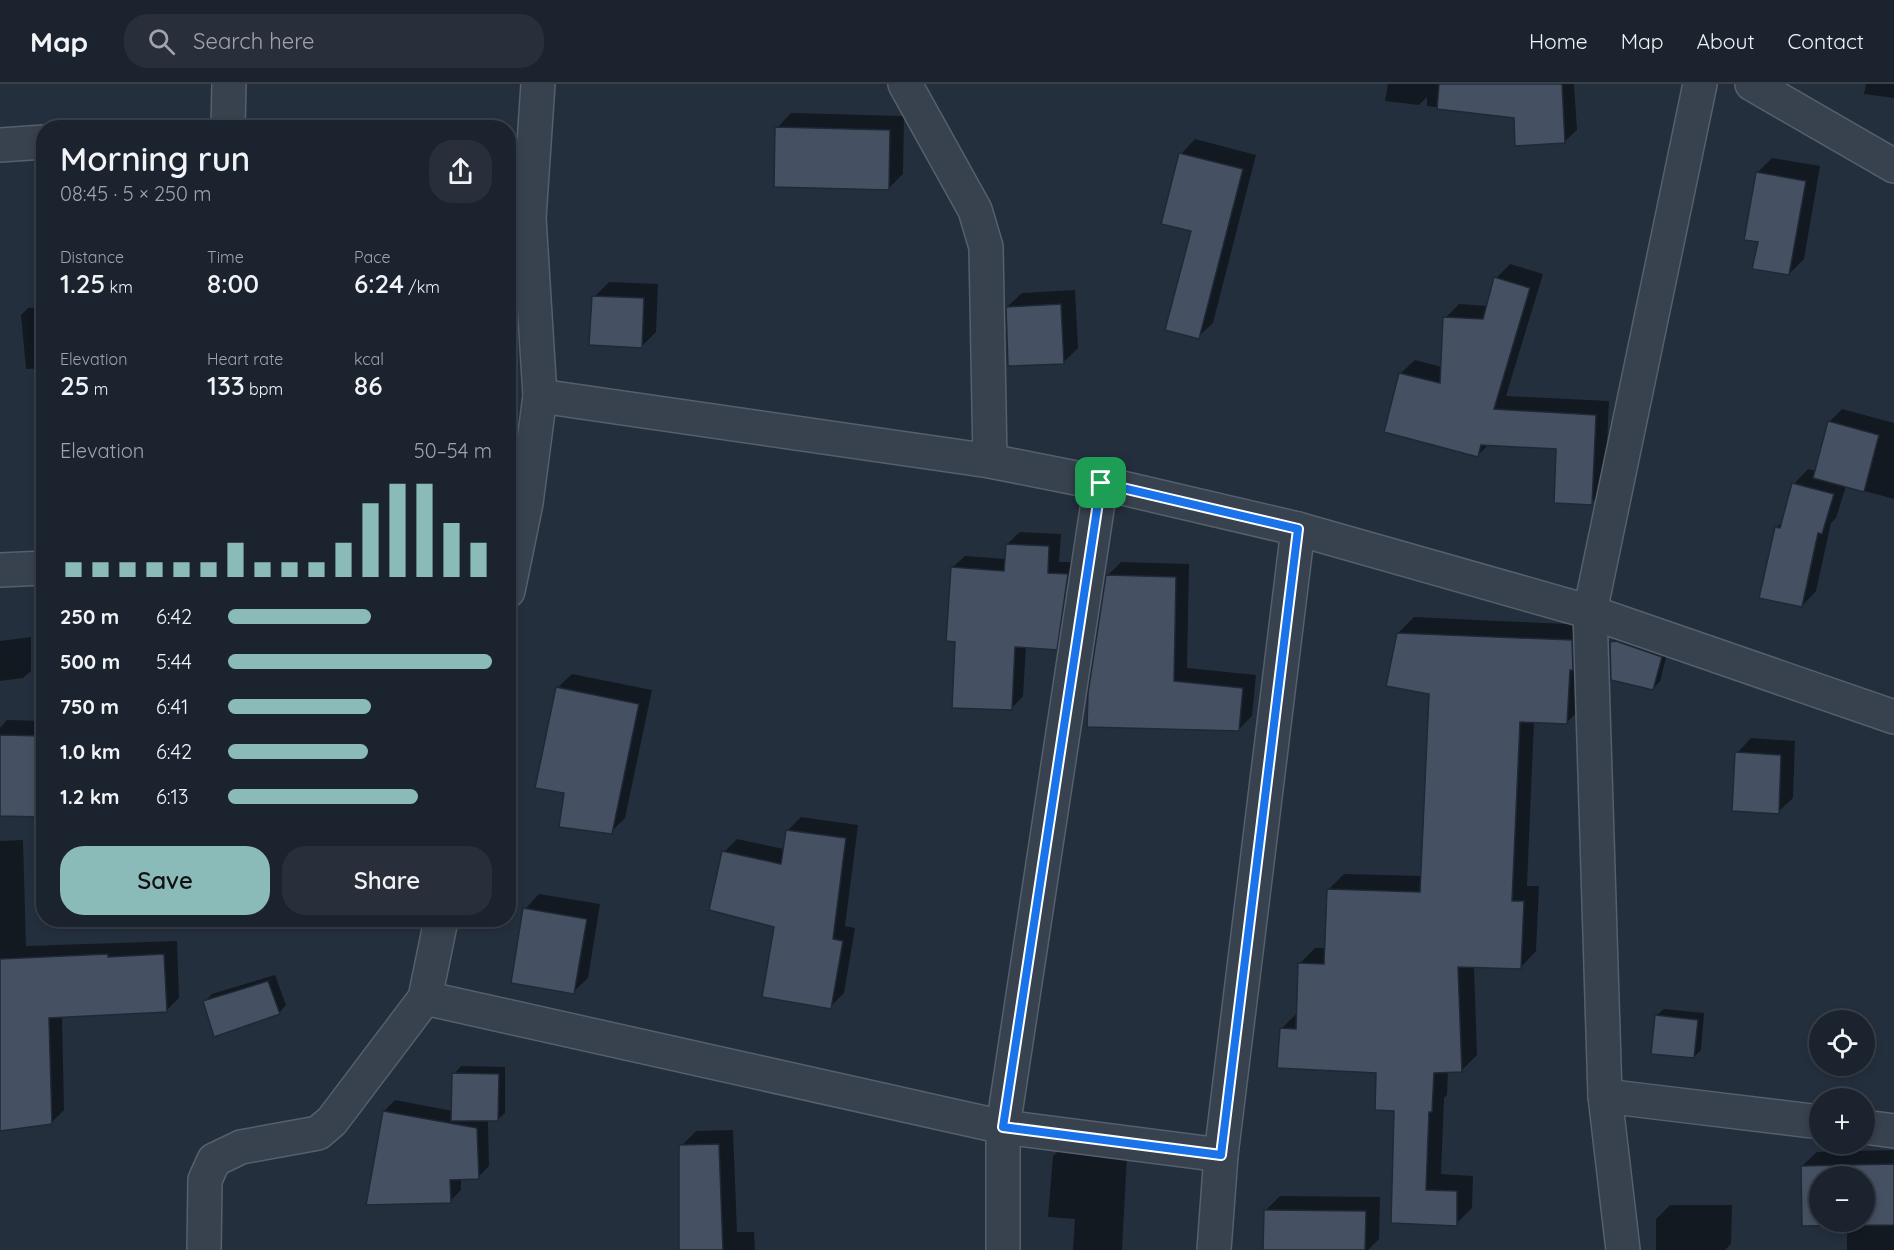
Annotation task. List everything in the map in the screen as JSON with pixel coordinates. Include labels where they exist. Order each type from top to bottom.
[{"type":"street","points":[[228,120],[229,84]]},
{"type":"street","points":[[516,552],[526,503],[540,396],[519,216],[538,84]]},
{"type":"street","points":[[904,84],[975,210],[986,247],[990,461]]},
{"type":"street","points":[[1623,1250],[1605,1096],[1590,612],[1700,84]]},
{"type":"street","points":[[1752,84],[1894,166]]},
{"type":"street","points":[[0,145],[36,143]]},
{"type":"street","points":[[540,396],[990,461],[1101,483],[1298,529],[1590,612],[1894,717]]},
{"type":"street","points":[[1003,1250],[1003,1127],[1101,483]]},
{"type":"street","points":[[1214,1250],[1221,1155],[1298,529]]},
{"type":"street","points":[[0,570],[36,568]]},
{"type":"street","points":[[204,1250],[205,1180],[213,1160],[241,1147],[318,1133],[344,1107],[425,998],[440,927]]},
{"type":"street","points":[[425,998],[1003,1127],[1221,1155]]},
{"type":"street","points":[[1605,1096],[1809,1121]]},
{"type":"street","points":[[1875,1128],[1894,1131]]},
{"type":"building","points":[[1439,84],[1562,84],[1565,143],[1515,146],[1514,118],[1437,109]]},
{"type":"building","points":[[775,127],[890,130],[889,190],[774,187]]},
{"type":"building","points":[[1179,153],[1243,169],[1199,339],[1165,330],[1191,231],[1161,224]]},
{"type":"building","points":[[1756,172],[1806,181],[1789,275],[1752,269],[1758,242],[1744,240]]},
{"type":"building","points":[[1494,277],[1530,288],[1494,409],[1596,415],[1592,505],[1554,503],[1556,449],[1481,445],[1478,457],[1384,432],[1399,373],[1440,383],[1443,317],[1483,319]]},
{"type":"building","points":[[592,296],[644,298],[642,348],[589,345]]},
{"type":"building","points":[[1061,304],[1064,364],[1008,366],[1006,307]]},
{"type":"building","points":[[1828,421],[1879,435],[1864,492],[1813,478]]},
{"type":"building","points":[[1792,483],[1834,494],[1822,534],[1818,533],[1802,607],[1759,598],[1775,527],[1780,528]]},
{"type":"building","points":[[1006,544],[1049,546],[1048,573],[1068,574],[1057,650],[1015,647],[1012,710],[952,708],[955,642],[946,641],[951,567],[1004,571]]},
{"type":"building","points":[[1106,575],[1176,577],[1174,681],[1243,688],[1239,731],[1087,727],[1088,693]]},
{"type":"building","points":[[1397,633],[1572,640],[1573,670],[1570,670],[1567,724],[1520,722],[1512,901],[1524,901],[1521,969],[1458,967],[1462,1072],[1434,1073],[1432,1112],[1429,1112],[1426,1190],[1457,1191],[1457,1226],[1391,1223],[1394,1111],[1375,1110],[1376,1073],[1277,1068],[1280,1028],[1296,1029],[1298,963],[1324,964],[1327,889],[1420,892],[1429,694],[1386,686]]},
{"type":"building","points":[[1616,641],[1662,657],[1653,690],[1611,680],[1610,642]]},
{"type":"building","points":[[556,687],[639,704],[612,834],[559,827],[564,793],[535,788]]},
{"type":"building","points":[[0,735],[36,736],[36,817],[0,816]]},
{"type":"building","points":[[1735,752],[1781,755],[1779,814],[1732,811]]},
{"type":"building","points":[[786,830],[846,838],[833,939],[843,941],[831,1009],[762,997],[774,927],[709,910],[722,851],[781,864]]},
{"type":"building","points":[[523,908],[587,919],[574,994],[511,983]]},
{"type":"building","points":[[108,954],[108,957],[164,954],[167,1012],[49,1018],[52,1124],[0,1131],[0,959]]},
{"type":"building","points":[[268,981],[280,1014],[214,1037],[203,1001]]},
{"type":"building","points":[[1655,1015],[1698,1020],[1694,1058],[1651,1054]]},
{"type":"building","points":[[452,1073],[499,1074],[498,1121],[451,1121]]},
{"type":"building","points":[[383,1111],[477,1128],[479,1179],[450,1180],[451,1203],[366,1205]]},
{"type":"building","points":[[719,1144],[723,1250],[679,1250],[679,1145]]},
{"type":"building","points":[[1894,1164],[1894,1225],[1875,1225],[1875,1166],[1809,1166],[1809,1226],[1802,1226],[1801,1166]]},
{"type":"building","points":[[1264,1210],[1366,1211],[1365,1250],[1263,1250]]},
{"type":"route","points":[[1101,483],[1298,529],[1221,1155],[1003,1127],[1101,483]]}]
